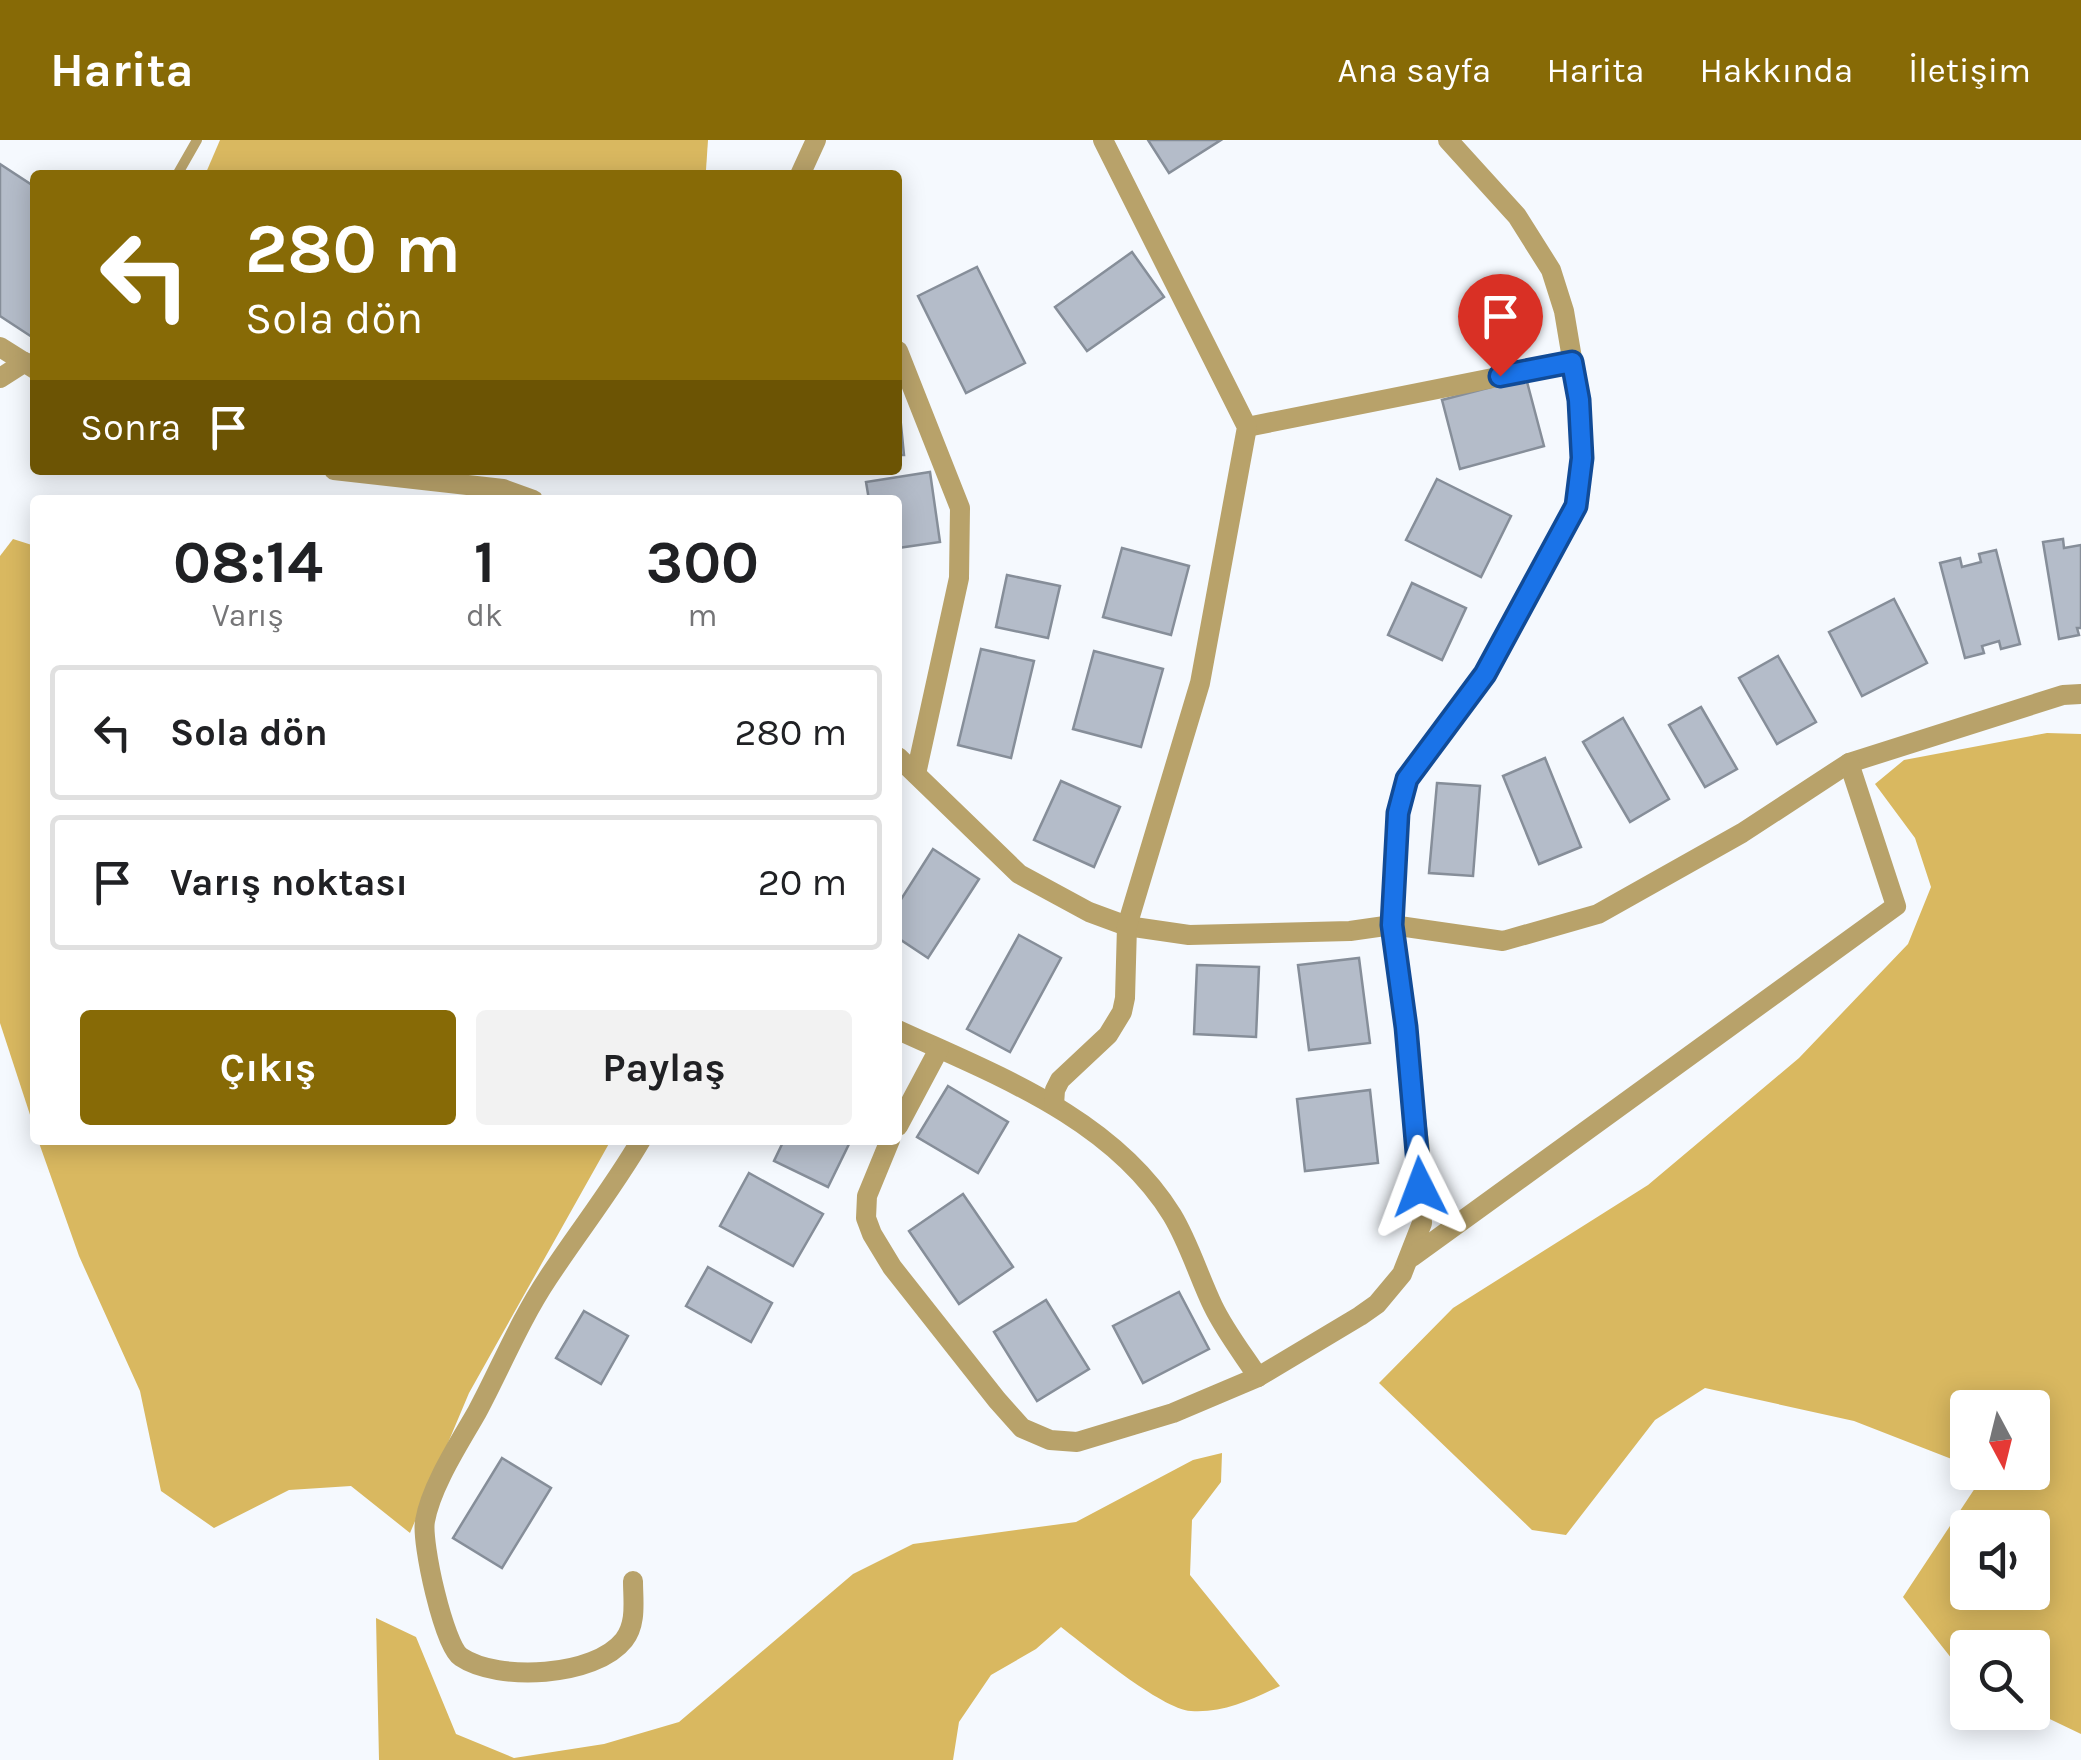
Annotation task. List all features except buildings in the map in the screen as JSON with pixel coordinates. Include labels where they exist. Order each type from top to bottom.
[{"type":"street","points":[[802,170],[816,140]]},
{"type":"street","points":[[1054,1105],[1060,1080],[1108,1034],[1122,1012],[1127,926],[1200,684],[1246,427],[1103,140]]},
{"type":"street","points":[[888,1145],[867,1196],[866,1218],[872,1234],[892,1268],[1022,1428],[1050,1440],[1077,1442],[1172,1413],[1258,1377],[1360,1316],[1391,1288],[1411,1258],[1422,1223],[1420,1151],[1392,925],[1398,813],[1407,779],[1485,674],[1576,506],[1582,458],[1579,400],[1564,311],[1542,255],[1518,216],[1448,140]]},
{"type":"street","points":[[0,347],[30,365]]},
{"type":"street","points":[[902,361],[960,508],[959,578],[916,774]]},
{"type":"street","points":[[1246,427],[1572,362]]},
{"type":"street","points":[[0,378],[30,365]]},
{"type":"street","points":[[418,475],[503,480],[526,495]]},
{"type":"street","points":[[902,761],[1019,874],[1089,912],[1127,926],[1189,935],[1392,925],[1503,941],[1598,914],[1742,833],[1849,763],[2064,695],[2081,694]]},
{"type":"street","points":[[1411,1258],[1896,906],[1849,763]]},
{"type":"street","points":[[902,1032],[1054,1105],[1103,1140],[1128,1164],[1172,1216],[1215,1310],[1258,1377]]},
{"type":"street","points":[[902,1118],[938,1049]]},
{"type":"street","points":[[633,1581],[632,1622],[624,1640],[609,1653],[546,1672],[489,1668],[462,1659],[450,1646],[434,1588],[424,1523],[521,1324],[638,1145]]},
{"type":"lane","points":[[180,170],[197,140]]},
{"type":"shaded area","points":[[220,140],[708,140],[706,170],[207,170]]},
{"type":"shaded area","points":[[13,539],[30,544],[30,1115],[0,1023],[0,556]]},
{"type":"shaded area","points":[[2047,733],[2081,734],[2081,1734],[2050,1719],[2050,1630],[1950,1630],[1950,1656],[1903,1597],[1950,1526],[1950,1610],[2050,1610],[2050,1510],[1961,1510],[1974,1490],[2050,1490],[2050,1390],[1950,1390],[1950,1458],[1854,1421],[1705,1388],[1655,1420],[1566,1535],[1532,1530],[1379,1383],[1453,1308],[1648,1185],[1799,1058],[1908,944],[1931,887],[1915,838],[1875,784],[1904,760]]},
{"type":"shaded area","points":[[40,1145],[608,1145],[469,1393],[410,1533],[351,1486],[289,1490],[214,1528],[161,1491],[140,1391],[79,1256]]},
{"type":"shaded area","points":[[1222,1453],[1221,1482],[1192,1520],[1190,1575],[1280,1686],[1248,1701],[1215,1710],[1178,1708],[1124,1676],[1061,1627],[1036,1649],[991,1675],[959,1722],[953,1760],[379,1760],[376,1618],[416,1637],[456,1734],[514,1758],[604,1744],[679,1722],[853,1574],[913,1544],[1076,1522],[1193,1460]]},
{"type":"route","points":[[1420,1187],[1420,1151],[1392,925],[1398,813],[1407,779],[1485,674],[1576,506],[1582,458],[1579,400],[1572,362],[1500,376]]}]
